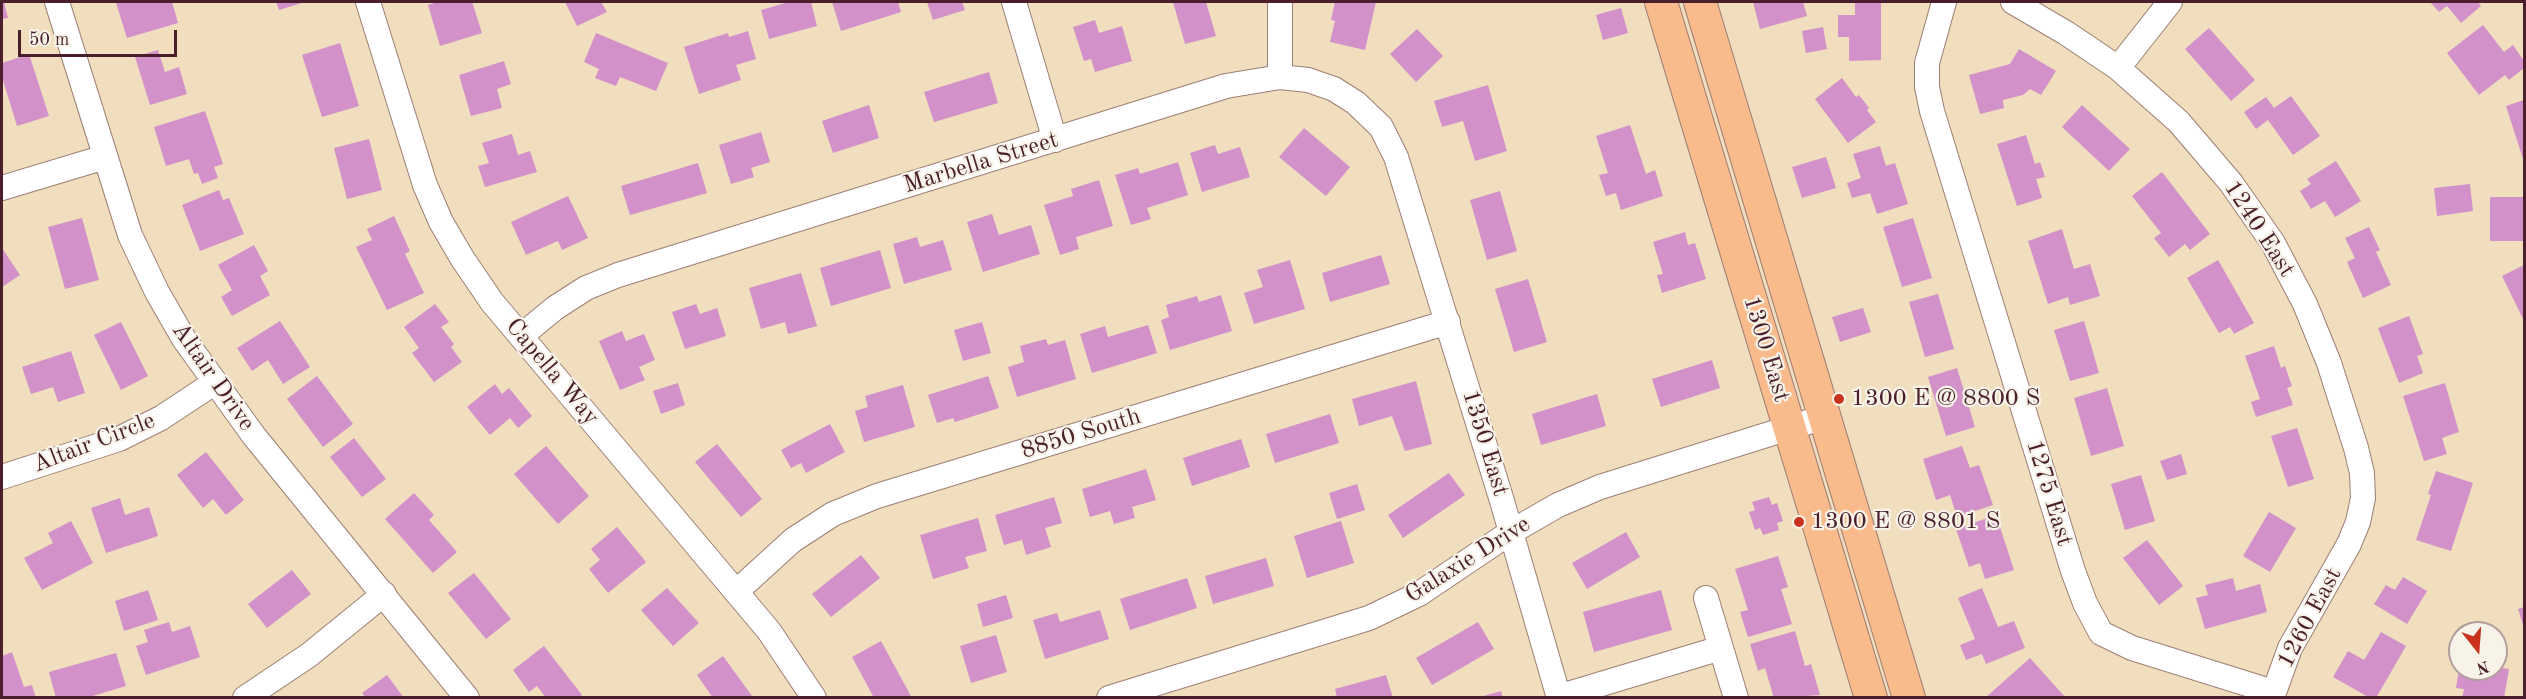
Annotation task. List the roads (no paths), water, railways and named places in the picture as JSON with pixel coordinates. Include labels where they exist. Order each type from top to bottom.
[{"type":"main road","name":"1300 East","points":[[1660,2],[1870,698]]},
{"type":"main road","name":"1300 East","points":[[1700,2],[1909,698]]},
{"type":"street","name":"Altair Drive","points":[[57,2],[130,235],[157,292],[214,384],[467,698]]},
{"type":"street","name":"Capella Way","points":[[368,2],[425,185],[441,222],[480,284],[521,336],[737,591],[775,640],[814,698]]},
{"type":"street","points":[[1014,2],[1055,140]]},
{"type":"street","points":[[1280,2],[1280,76]]},
{"type":"street","name":"1275 East","points":[[1944,2],[1927,63],[1926,87],[2085,603],[2101,633],[2132,648],[2272,695]]},
{"type":"street","name":"1240 East","points":[[2013,2],[2066,33],[2118,68],[2179,122],[2231,183],[2273,243],[2305,304],[2329,363],[2356,448],[2362,473],[2363,498],[2358,522],[2349,544]]},
{"type":"street","points":[[2118,68],[2170,2]]},
{"type":"street","name":"Marbella Street","points":[[521,336],[555,308],[586,288],[618,274],[1226,86],[1280,76],[1308,80],[1334,89],[1356,103],[1381,127],[1408,189]]},
{"type":"street","points":[[2,188],[105,157]]},
{"type":"street","name":"1350 East","points":[[1408,189],[1559,697]]},
{"type":"street","name":"8850 South","points":[[737,591],[793,540],[833,514],[877,496],[1448,322]]},
{"type":"street","name":"Altair Circle","points":[[2,477],[119,439],[161,418],[214,384]]},
{"type":"street","name":"Galaxie Drive","points":[[1109,698],[1369,618],[1419,594],[1511,532],[1558,505],[1600,487],[1824,417]]},
{"type":"street","name":"1260 East","points":[[2272,695],[2290,648],[2349,544]]},
{"type":"street","points":[[246,698],[309,655],[384,594]]},
{"type":"street","points":[[1706,598],[1736,698]]},
{"type":"street","points":[[1559,697],[1721,648]]},
{"type":"place","name":"1300 E @ 8800 S","points":[[1839,399]]},
{"type":"place","name":"1300 E @ 8801 S","points":[[1799,522]]}]
